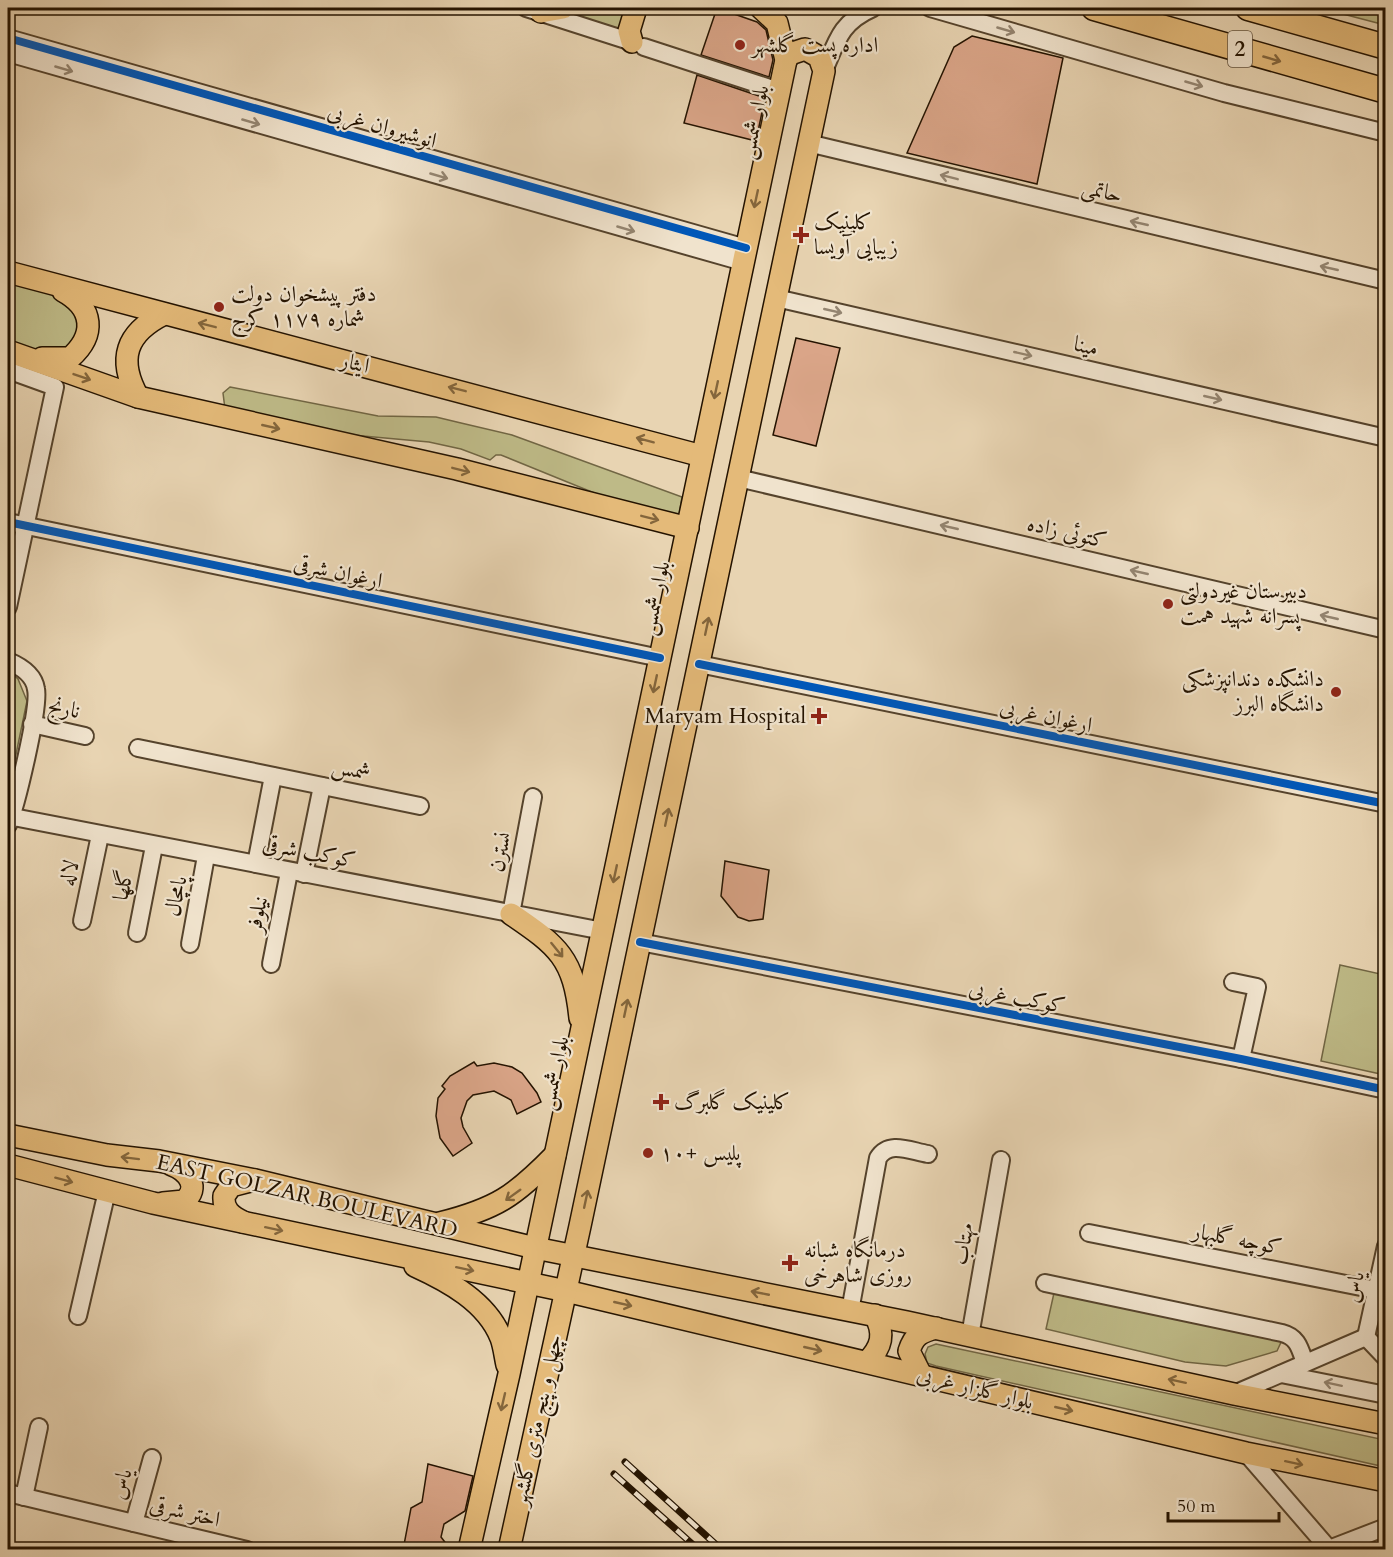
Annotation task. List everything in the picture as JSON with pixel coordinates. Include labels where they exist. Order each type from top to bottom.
[{"type":"highway","name":"2","points":[[1094,8],[1386,91]]},
{"type":"highway","name":"2","points":[[1248,8],[1266,11],[1386,46]]},
{"type":"main road","points":[[534,10],[563,8]]},
{"type":"main road","points":[[636,8],[629,31],[638,45]]},
{"type":"main road","points":[[761,8],[777,23],[786,60]]},
{"type":"main road","points":[[786,60],[790,54],[805,49],[819,57],[824,71],[573,1256],[875,1315],[1234,1394],[1386,1424]]},
{"type":"main road","name":"بلوار شمس","points":[[528,1283],[786,60]]},
{"type":"main road","name":"ایثار","points":[[8,272],[702,456]]},
{"type":"main road","points":[[12,359],[69,358],[81,348],[86,337],[88,321],[85,308],[71,295],[49,283]]},
{"type":"main road","points":[[138,397],[128,379],[126,358],[132,339],[145,323],[164,314]]},
{"type":"main road","points":[[12,359],[138,397],[457,469],[688,528]]},
{"type":"main road","points":[[512,914],[551,942],[561,953],[571,974],[582,1030]]},
{"type":"main road","name":"EAST GOLZAR BOULEVARD","points":[[8,1135],[107,1155],[159,1161],[255,1180],[573,1256]]},
{"type":"main road","points":[[434,1224],[476,1214],[503,1202],[527,1184],[555,1155]]},
{"type":"main road","points":[[153,1203],[184,1201],[189,1197],[192,1185],[184,1171],[159,1161]]},
{"type":"main road","name":"EAST GOLZAR BOULEVARD","points":[[8,1165],[153,1203],[566,1291]]},
{"type":"main road","points":[[243,1222],[230,1216],[225,1208],[224,1196],[231,1186],[255,1180]]},
{"type":"main road","points":[[388,1253],[454,1287],[476,1303],[490,1319],[501,1338],[509,1374]]},
{"type":"main road","name":"چهل و پنج متری گلشهر","points":[[509,1550],[573,1256]]},
{"type":"main road","points":[[469,1550],[528,1283]]},
{"type":"main road","name":"بلوار گلزار غربی","points":[[566,1291],[1246,1453],[1386,1481]]},
{"type":"main road","points":[[867,1362],[881,1342],[882,1329],[875,1315]]},
{"type":"main road","points":[[921,1375],[909,1351],[919,1333],[936,1328]]},
{"type":"street","points":[[824,71],[842,28],[860,14],[873,8]]},
{"type":"street","points":[[930,8],[1224,93],[1386,132]]},
{"type":"street","points":[[534,10],[779,91]]},
{"type":"street","name":"انوشیروان غربی","points":[[8,38],[720,248]]},
{"type":"street","name":"انوشیروان غربی","points":[[8,53],[745,255]]},
{"type":"street","name":"حاتمی","points":[[808,143],[1386,281]]},
{"type":"street","name":"مینا","points":[[776,298],[1386,438]]},
{"type":"street","points":[[8,607],[55,387],[12,359]]},
{"type":"street","name":"کتوئی زاده","points":[[738,478],[1386,630]]},
{"type":"street","name":"ارغوان شرقی","points":[[8,522],[660,658]]},
{"type":"street","points":[[8,661],[19,666],[32,678],[37,702],[9,820]]},
{"type":"street","name":"ارغوان غربی","points":[[699,664],[1386,804]]},
{"type":"street","name":"نارنج","points":[[32,724],[85,736]]},
{"type":"street","name":"شمس","points":[[138,748],[420,806]]},
{"type":"street","points":[[256,864],[273,776]]},
{"type":"street","name":"نیلوفر","points":[[271,964],[322,786]]},
{"type":"street","name":"نسترن","points":[[512,914],[533,797]]},
{"type":"street","name":"کوکب شرقی","points":[[9,820],[256,864],[603,931]]},
{"type":"street","name":"لاله","points":[[82,921],[100,836]]},
{"type":"street","name":"گلها","points":[[137,933],[154,846]]},
{"type":"street","name":"پامچال","points":[[190,944],[206,856]]},
{"type":"street","name":"کوکب غربی","points":[[640,942],[1242,1059],[1386,1090]]},
{"type":"street","points":[[1233,982],[1257,987],[1242,1059]]},
{"type":"street","points":[[850,1311],[878,1158],[883,1150],[890,1147],[928,1154]]},
{"type":"street","name":"مهتاب","points":[[970,1336],[1001,1160]]},
{"type":"street","points":[[78,1316],[107,1191]]},
{"type":"street","name":"کوچه گلبهار","points":[[1089,1233],[1376,1290]]},
{"type":"street","name":"یاس","points":[[1366,1337],[1386,1246]]},
{"type":"street","points":[[1045,1283],[1282,1332],[1297,1341],[1305,1363]]},
{"type":"street","points":[[1234,1394],[1366,1337],[1386,1358]]},
{"type":"street","points":[[1281,1374],[1386,1395]]},
{"type":"street","points":[[16,1495],[39,1427]]},
{"type":"street","points":[[1246,1453],[1328,1549],[1386,1527]]},
{"type":"street","name":"یاس","points":[[134,1523],[152,1458]]},
{"type":"street","name":"اختر شرقی","points":[[16,1495],[242,1549]]},
{"type":"shaded area","points":[[576,8],[627,8],[624,33],[568,13]]},
{"type":"shaded area","points":[[1320,8],[1385,8],[1385,25]]},
{"type":"shaded area","points":[[8,278],[45,288],[69,302],[80,323],[71,347],[47,351],[24,347],[8,341]]},
{"type":"shaded area","points":[[230,387],[378,416],[436,417],[512,435],[682,497],[678,521],[614,501],[501,455],[496,455],[490,460],[461,449],[429,442],[341,434],[225,409],[223,393]]},
{"type":"shaded area","points":[[8,670],[18,679],[27,701],[8,793]]},
{"type":"shaded area","points":[[1340,965],[1385,975],[1385,1075],[1321,1061]]},
{"type":"shaded area","points":[[1054,1293],[1282,1340],[1277,1351],[1226,1366],[1185,1362],[1046,1329]]},
{"type":"shaded area","points":[[936,1344],[1385,1440],[1385,1467],[936,1366],[927,1363],[925,1354],[928,1347]]},
{"type":"building","name":"اداره پست گلشهر","points":[[717,8],[757,22],[766,30],[773,60],[769,77],[701,55]]},
{"type":"building","points":[[972,36],[1063,58],[1037,184],[907,153],[954,47]]},
{"type":"building","points":[[697,75],[765,98],[756,141],[684,123]]},
{"type":"building","points":[[796,338],[840,348],[816,446],[773,435]]},
{"type":"building","points":[[725,861],[769,870],[763,919],[749,921],[738,917],[721,896]]},
{"type":"building","points":[[474,1062],[477,1066],[494,1063],[512,1067],[522,1073],[541,1102],[517,1114],[511,1100],[494,1091],[473,1095],[467,1101],[461,1118],[472,1143],[453,1156],[440,1138],[436,1116],[438,1098],[445,1089],[442,1086],[450,1076]]},
{"type":"building","points":[[428,1464],[473,1476],[465,1511],[444,1524],[441,1537],[451,1550],[403,1550],[411,1508],[422,1502]]},
{"type":"railway","points":[[625,1462],[722,1550]]},
{"type":"railway","points":[[614,1474],[699,1550]]},
{"type":"cycle path","points":[[8,38],[746,248]]},
{"type":"cycle path","points":[[8,522],[660,658]]},
{"type":"cycle path","points":[[699,664],[1386,804]]},
{"type":"cycle path","points":[[640,942],[1241,1059],[1386,1090]]},
{"type":"place","name":"اداره پست گلشهر","points":[[740,45]]},
{"type":"place","name":"کلینیک زیبایی آویسا","points":[[801,235]]},
{"type":"place","name":"دفتر پیشخوان دولت شماره ۱۱۷۹ کرج","points":[[219,307]]},
{"type":"place","name":"دبیرستان غیردولتی پسرانه شهید همت","points":[[1168,604]]},
{"type":"place","name":"دانشکده دندانپزشکی دانشگاه البرز","points":[[1336,692]]},
{"type":"place","name":"Maryam Hospital","points":[[819,716]]},
{"type":"place","name":"کلینیک گلبرگ","points":[[661,1102]]},
{"type":"place","name":"پلیس +۱۰","points":[[648,1153]]},
{"type":"place","name":"درمانگاه شبانه روزی شاهرخی","points":[[790,1263]]}]
